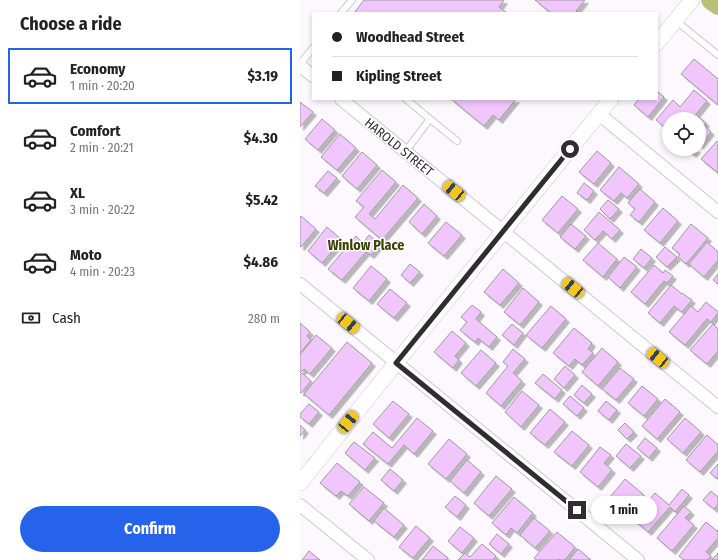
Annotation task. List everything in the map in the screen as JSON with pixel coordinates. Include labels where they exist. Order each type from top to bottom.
[{"type":"main road","points":[[711,0],[718,5]]},
{"type":"street","points":[[658,42],[692,0]]},
{"type":"street","points":[[300,65],[312,75]]},
{"type":"street","name":"HAROLD STREET","points":[[342,100],[718,408]]},
{"type":"street","points":[[300,483],[610,100]]},
{"type":"street","points":[[599,114],[718,212]]},
{"type":"street","points":[[300,284],[638,560]]},
{"type":"street","points":[[300,504],[368,560]]},
{"type":"lane","points":[[342,12],[352,0]]},
{"type":"lane","points":[[676,20],[718,55]]},
{"type":"lane","points":[[300,65],[312,49]]},
{"type":"lane","points":[[407,100],[457,141]]},
{"type":"lane","points":[[405,152],[430,119]]},
{"type":"building","points":[[364,0],[504,0],[499,7],[506,12],[355,12]]},
{"type":"building","points":[[535,0],[585,0],[576,11],[577,12],[550,12]]},
{"type":"building","points":[[694,59],[718,79],[718,105],[681,74]]},
{"type":"building","points":[[694,90],[707,101],[698,112],[663,112],[673,100],[680,107]]},
{"type":"building","points":[[658,92],[664,97],[648,117],[634,105],[638,100],[658,100]]},
{"type":"building","points":[[452,100],[515,100],[499,120],[493,115],[484,126]]},
{"type":"building","points":[[300,102],[313,112],[300,127]]},
{"type":"building","points":[[662,113],[662,125],[656,120]]},
{"type":"building","points":[[322,119],[335,130],[318,150],[305,139]]},
{"type":"building","points":[[706,127],[711,132],[706,138]]},
{"type":"building","points":[[340,134],[356,148],[337,170],[321,157]]},
{"type":"building","points":[[717,141],[718,173],[701,159],[704,156],[706,156],[706,153]]},
{"type":"building","points":[[597,151],[611,163],[594,184],[579,172]]},
{"type":"building","points":[[362,152],[377,165],[357,189],[342,176]]},
{"type":"building","points":[[619,167],[639,184],[627,198],[621,193],[614,201],[600,190]]},
{"type":"building","points":[[382,170],[396,182],[369,214],[375,219],[403,185],[418,198],[382,240],[355,217],[364,207],[356,201]]},
{"type":"building","points":[[328,171],[337,178],[324,193],[315,186]]},
{"type":"building","points":[[584,183],[594,191],[587,200],[577,193]]},
{"type":"building","points":[[640,189],[655,202],[639,222],[630,215],[635,209],[628,203]]},
{"type":"building","points":[[562,196],[578,209],[558,233],[542,220]]},
{"type":"building","points":[[608,200],[619,209],[610,219],[600,209]]},
{"type":"building","points":[[424,204],[437,216],[422,234],[409,222]]},
{"type":"building","points":[[663,208],[678,221],[660,243],[644,230]]},
{"type":"building","points":[[599,212],[620,230],[612,239],[603,231],[595,240],[584,230]]},
{"type":"building","points":[[301,216],[316,229],[301,247],[300,218]]},
{"type":"building","points":[[446,222],[462,235],[444,256],[428,243]]},
{"type":"building","points":[[571,224],[586,236],[575,249],[560,237]]},
{"type":"building","points":[[691,224],[708,238],[686,264],[678,257],[680,254],[672,248]]},
{"type":"building","points":[[327,227],[342,240],[322,263],[308,251]]},
{"type":"building","points":[[369,235],[380,244],[371,255],[366,252],[342,280],[328,269],[356,236],[363,243]]},
{"type":"building","points":[[707,242],[718,252],[718,260],[704,277],[689,264]]},
{"type":"building","points":[[598,243],[617,259],[603,277],[583,260]]},
{"type":"building","points":[[665,247],[677,257],[667,267],[656,257]]},
{"type":"building","points":[[641,249],[652,258],[644,268],[633,259]]},
{"type":"building","points":[[624,257],[637,267],[620,288],[608,277]]},
{"type":"building","points":[[410,264],[420,272],[410,283],[401,275]]},
{"type":"building","points":[[654,265],[663,273],[665,270],[673,276],[667,283],[664,281],[645,304],[631,292]]},
{"type":"building","points":[[371,266],[387,279],[369,301],[353,288]]},
{"type":"building","points":[[503,269],[519,283],[500,305],[484,292]]},
{"type":"building","points":[[718,274],[718,284],[713,280]]},
{"type":"building","points":[[671,285],[692,300],[682,312],[674,306],[660,323],[648,313]]},
{"type":"building","points":[[523,288],[539,302],[520,325],[504,312]]},
{"type":"building","points":[[390,289],[407,303],[394,318],[377,304]]},
{"type":"building","points":[[706,302],[718,313],[711,322],[707,319],[685,345],[669,332],[691,306],[698,312]]},
{"type":"building","points":[[472,305],[481,312],[476,319],[497,337],[489,347],[478,338],[475,342],[460,330],[467,322],[461,317]]},
{"type":"building","points":[[551,306],[566,319],[542,348],[526,335]]},
{"type":"building","points":[[300,323],[310,332],[307,336],[311,340],[300,353]]},
{"type":"building","points":[[512,324],[523,333],[514,345],[502,335]]},
{"type":"building","points":[[713,324],[718,329],[718,351],[707,364],[690,350]]},
{"type":"building","points":[[574,328],[592,343],[588,349],[593,353],[582,365],[575,359],[569,366],[553,353]]},
{"type":"building","points":[[452,331],[466,343],[455,356],[459,360],[453,368],[434,352]]},
{"type":"building","points":[[316,335],[332,348],[310,374],[304,369],[300,373],[300,355]]},
{"type":"building","points":[[347,342],[372,363],[329,415],[304,394]]},
{"type":"building","points":[[602,348],[618,362],[598,386],[582,372]]},
{"type":"building","points":[[513,349],[525,359],[513,373],[522,381],[501,406],[486,393],[508,366],[503,362]]},
{"type":"building","points":[[481,350],[496,363],[476,386],[461,373]]},
{"type":"building","points":[[565,366],[575,375],[564,388],[554,379]]},
{"type":"building","points":[[620,368],[634,379],[616,400],[602,389]]},
{"type":"building","points":[[302,373],[311,381],[301,393],[300,375]]},
{"type":"building","points":[[543,374],[562,390],[555,399],[535,383]]},
{"type":"building","points":[[582,385],[592,394],[584,403],[574,395]]},
{"type":"building","points":[[642,386],[658,399],[644,416],[628,403]]},
{"type":"building","points":[[522,391],[539,405],[521,427],[505,412]]},
{"type":"building","points":[[570,396],[584,408],[577,416],[563,404]]},
{"type":"building","points":[[665,399],[680,412],[657,439],[642,426]]},
{"type":"building","points":[[393,401],[409,414],[389,438],[373,424]]},
{"type":"building","points":[[606,401],[617,410],[609,420],[598,411]]},
{"type":"building","points":[[309,404],[319,412],[309,424],[300,417],[300,414]]},
{"type":"building","points":[[550,409],[565,422],[545,445],[530,433]]},
{"type":"building","points":[[417,418],[433,431],[414,454],[404,445],[388,464],[363,444],[373,432],[392,448]]},
{"type":"building","points":[[685,418],[701,432],[683,453],[667,439]]},
{"type":"building","points":[[625,423],[634,432],[627,439],[618,430]]},
{"type":"building","points":[[300,425],[305,430],[300,436]]},
{"type":"building","points":[[572,431],[589,445],[572,466],[554,452]]},
{"type":"building","points":[[707,435],[718,445],[718,451],[700,472],[686,460]]},
{"type":"building","points":[[645,438],[657,448],[649,458],[637,448]]},
{"type":"building","points":[[449,439],[467,454],[446,479],[428,464]]},
{"type":"building","points":[[354,442],[375,458],[365,470],[345,453]]},
{"type":"building","points":[[626,444],[641,456],[630,468],[616,456]]},
{"type":"building","points":[[600,447],[611,455],[604,463],[612,470],[598,487],[580,472]]},
{"type":"building","points":[[467,460],[481,472],[464,493],[450,481]]},
{"type":"building","points":[[337,463],[360,482],[348,496],[341,491],[336,496],[320,483]]},
{"type":"building","points":[[718,464],[718,479],[710,473]]},
{"type":"building","points":[[390,469],[403,480],[394,491],[381,480]]},
{"type":"building","points":[[496,476],[512,489],[489,516],[474,503]]},
{"type":"building","points":[[625,479],[644,495],[629,513],[610,497]]},
{"type":"building","points":[[364,487],[384,503],[369,521],[349,504]]},
{"type":"building","points":[[682,489],[689,495],[675,512],[670,507],[648,532],[633,519],[655,493],[669,505]]},
{"type":"building","points":[[711,491],[718,497],[718,504],[714,509],[703,500]]},
{"type":"building","points":[[455,496],[466,505],[457,517],[445,507]]},
{"type":"building","points":[[514,497],[533,513],[517,533],[511,528],[506,535],[492,523]]},
{"type":"building","points":[[684,506],[691,512],[685,518],[694,525],[672,551],[657,538]]},
{"type":"building","points":[[384,508],[404,525],[394,537],[374,521]]},
{"type":"building","points":[[534,518],[550,531],[535,548],[520,535]]},
{"type":"building","points":[[706,522],[717,531],[718,530],[718,538],[706,552],[711,556],[707,560],[684,560],[679,556]]},
{"type":"building","points":[[416,526],[430,538],[413,558],[399,547]]},
{"type":"building","points":[[460,527],[474,538],[462,553],[448,541]]},
{"type":"building","points":[[557,532],[575,547],[565,560],[536,560],[534,558]]},
{"type":"building","points":[[497,534],[509,544],[501,554],[489,544]]},
{"type":"building","points":[[482,544],[496,556],[493,560],[458,560],[465,553],[470,557]]},
{"type":"building","points":[[433,546],[448,558],[446,560],[422,560]]},
{"type":"building","points":[[578,549],[591,560],[569,560]]},
{"type":"building","points":[[309,551],[320,560],[302,560]]},
{"type":"building","points":[[718,553],[718,560],[712,560]]},
{"type":"district","name":"Winlow Place","points":[[366,245]]},
{"type":"route","points":[[570,149],[396,363],[577,510]]}]
